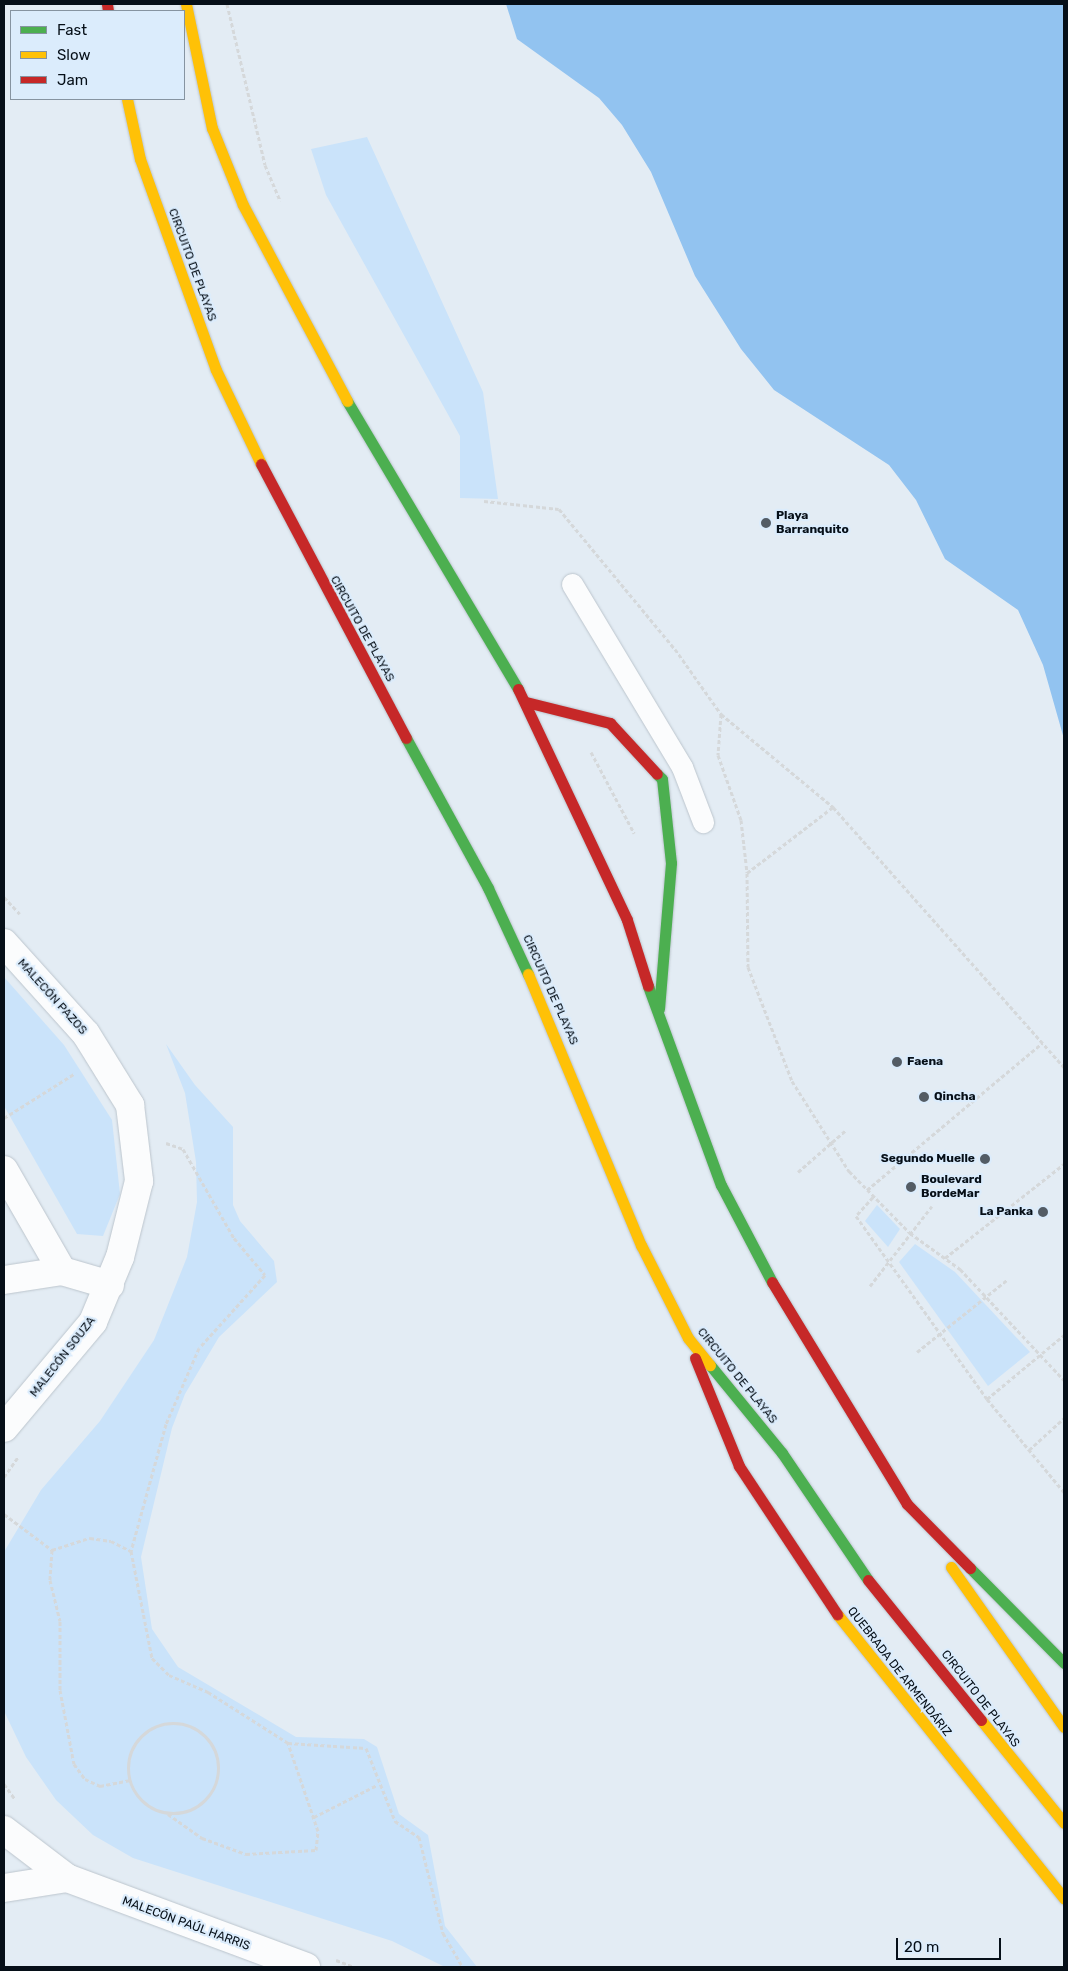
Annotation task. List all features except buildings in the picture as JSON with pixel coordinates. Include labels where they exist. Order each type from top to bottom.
[{"type":"highway","points":[[186,4],[212,128],[243,205],[345,397],[526,702],[578,806],[627,920],[658,1018],[721,1185],[782,1301],[907,1504],[1064,1728]]},
{"type":"highway","name":"CIRCUITO DE PLAYAS","points":[[127,100],[140,159],[216,370],[296,538],[488,888],[559,1042],[641,1245],[688,1338],[782,1453],[871,1584],[1064,1823]]},
{"type":"highway","points":[[526,702],[610,723],[662,779],[670,862],[658,1018]]},
{"type":"highway","name":"QUEBRADA DE ARMENDÁRIZ","points":[[688,1338],[739,1466],[852,1637],[1064,1898]]},
{"type":"highway","points":[[907,1504],[1064,1663]]},
{"type":"street","name":"MALECÓN PAZOS","points":[[4,943],[86,1034],[130,1105],[137,1133]]},
{"type":"street","name":"MALECÓN SOUZA","points":[[4,1428],[93,1322],[110,1285],[139,1181],[137,1133]]},
{"type":"street","points":[[4,1170],[62,1272]]},
{"type":"street","points":[[4,1280],[62,1272],[110,1285]]},
{"type":"street","points":[[4,1830],[67,1878]]},
{"type":"street","points":[[4,1888],[67,1878]]},
{"type":"street","name":"MALECÓN PAÚL HARRIS","points":[[67,1878],[306,1967]]},
{"type":"lane","points":[[572,584],[682,766],[703,822]]},
{"type":"lane","points":[[662,779],[682,766]]},
{"type":"path","points":[[484,501],[559,509],[669,641],[721,714],[833,807],[1064,1067]]},
{"type":"path","points":[[721,714],[718,755],[741,820],[747,873],[748,967],[792,1080],[832,1143],[873,1197],[910,1233],[945,1258],[985,1294],[1064,1380]]},
{"type":"path","points":[[747,873],[833,807]]},
{"type":"path","points":[[4,897],[24,918]]},
{"type":"path","points":[[867,1190],[1042,1043]]},
{"type":"path","points":[[4,1118],[100,1057]]},
{"type":"path","points":[[798,1172],[846,1130]]},
{"type":"path","points":[[137,1133],[183,1149],[234,1238],[265,1275],[199,1348],[179,1389],[131,1551],[152,1658],[169,1675],[208,1692],[288,1743],[366,1748],[372,1755],[378,1785],[395,1821],[420,1837],[443,1933],[463,1967]]},
{"type":"path","points":[[945,1258],[1064,1164]]},
{"type":"path","points":[[873,1197],[856,1216],[987,1399],[1064,1492]]},
{"type":"path","points":[[870,1286],[888,1260],[932,1206]]},
{"type":"path","points":[[917,1352],[985,1294],[1007,1280]]},
{"type":"path","points":[[987,1399],[1064,1335]]},
{"type":"path","points":[[1029,1450],[1064,1418]]},
{"type":"path","points":[[4,1477],[21,1454]]},
{"type":"path","points":[[4,1514],[52,1550]]},
{"type":"path","points":[[52,1550],[90,1538],[111,1541],[131,1551]]},
{"type":"path","points":[[52,1550],[50,1580],[60,1621],[60,1690],[74,1764],[85,1779],[100,1786],[130,1780]]},
{"type":"path","points":[[168,1814],[197,1807],[216,1784],[217,1754],[199,1731],[170,1723],[143,1734],[129,1760],[130,1780],[142,1801],[168,1814],[202,1838],[256,1854],[316,1850],[314,1818],[288,1743]]},
{"type":"path","points":[[314,1818],[378,1785]]},
{"type":"shaded area","points":[[367,137],[483,392],[498,499],[460,498],[460,436],[326,195],[311,149]]},
{"type":"shaded area","points":[[4,977],[64,1045],[112,1120],[120,1194],[103,1236],[77,1234],[4,1106]]},
{"type":"shaded area","points":[[166,1044],[195,1085],[233,1127],[233,1205],[240,1221],[274,1261],[277,1282],[219,1337],[185,1394],[172,1428],[141,1557],[152,1629],[178,1667],[296,1737],[364,1739],[377,1747],[399,1814],[428,1835],[445,1926],[477,1967],[445,1967],[392,1941],[133,1858],[93,1835],[56,1800],[26,1757],[4,1711],[4,1552],[41,1490],[100,1421],[154,1340],[187,1257],[197,1202],[196,1162],[185,1093]]},
{"type":"shaded area","points":[[877,1205],[900,1229],[888,1247],[865,1221]]},
{"type":"shaded area","points":[[915,1244],[955,1272],[1030,1352],[988,1386],[899,1262]]},
{"type":"water","points":[[506,4],[1064,4],[1064,739],[1043,665],[1018,610],[945,559],[916,500],[889,465],[774,390],[741,349],[695,276],[651,172],[622,125],[599,98],[517,39]]},
{"type":"traffic: fast","points":[[347,401],[518,689]]},
{"type":"traffic: fast","points":[[406,738],[488,888],[528,974]]},
{"type":"traffic: fast","points":[[657,774],[662,779],[671,863],[659,1009]]},
{"type":"traffic: fast","points":[[648,986],[721,1185],[772,1282]]},
{"type":"traffic: fast","points":[[710,1365],[782,1453],[868,1580]]},
{"type":"traffic: fast","points":[[970,1568],[1064,1663]]},
{"type":"traffic: slow","points":[[186,4],[212,128],[243,205],[347,401]]},
{"type":"traffic: slow","points":[[127,100],[140,159],[216,370],[261,464]]},
{"type":"traffic: slow","points":[[528,974],[641,1245],[688,1338],[710,1365]]},
{"type":"traffic: slow","points":[[951,1567],[1064,1727]]},
{"type":"traffic: slow","points":[[837,1614],[1064,1898]]},
{"type":"traffic: slow","points":[[981,1720],[1064,1823]]},
{"type":"traffic: jam","points":[[107,4],[108,10]]},
{"type":"traffic: jam","points":[[261,464],[406,738]]},
{"type":"traffic: jam","points":[[518,689],[627,920],[648,986]]},
{"type":"traffic: jam","points":[[526,702],[610,723],[657,774]]},
{"type":"traffic: jam","points":[[772,1282],[907,1504],[970,1568]]},
{"type":"traffic: jam","points":[[695,1358],[739,1466],[837,1614]]},
{"type":"traffic: jam","points":[[868,1580],[981,1720]]},
{"type":"place","name":"Playa Barranquito","points":[[766,523]]},
{"type":"place","name":"Faena","points":[[897,1062]]},
{"type":"place","name":"Qincha","points":[[924,1097]]},
{"type":"place","name":"Segundo Muelle","points":[[985,1159]]},
{"type":"place","name":"Boulevard BordeMar","points":[[911,1187]]},
{"type":"place","name":"La Panka","points":[[1043,1212]]}]
